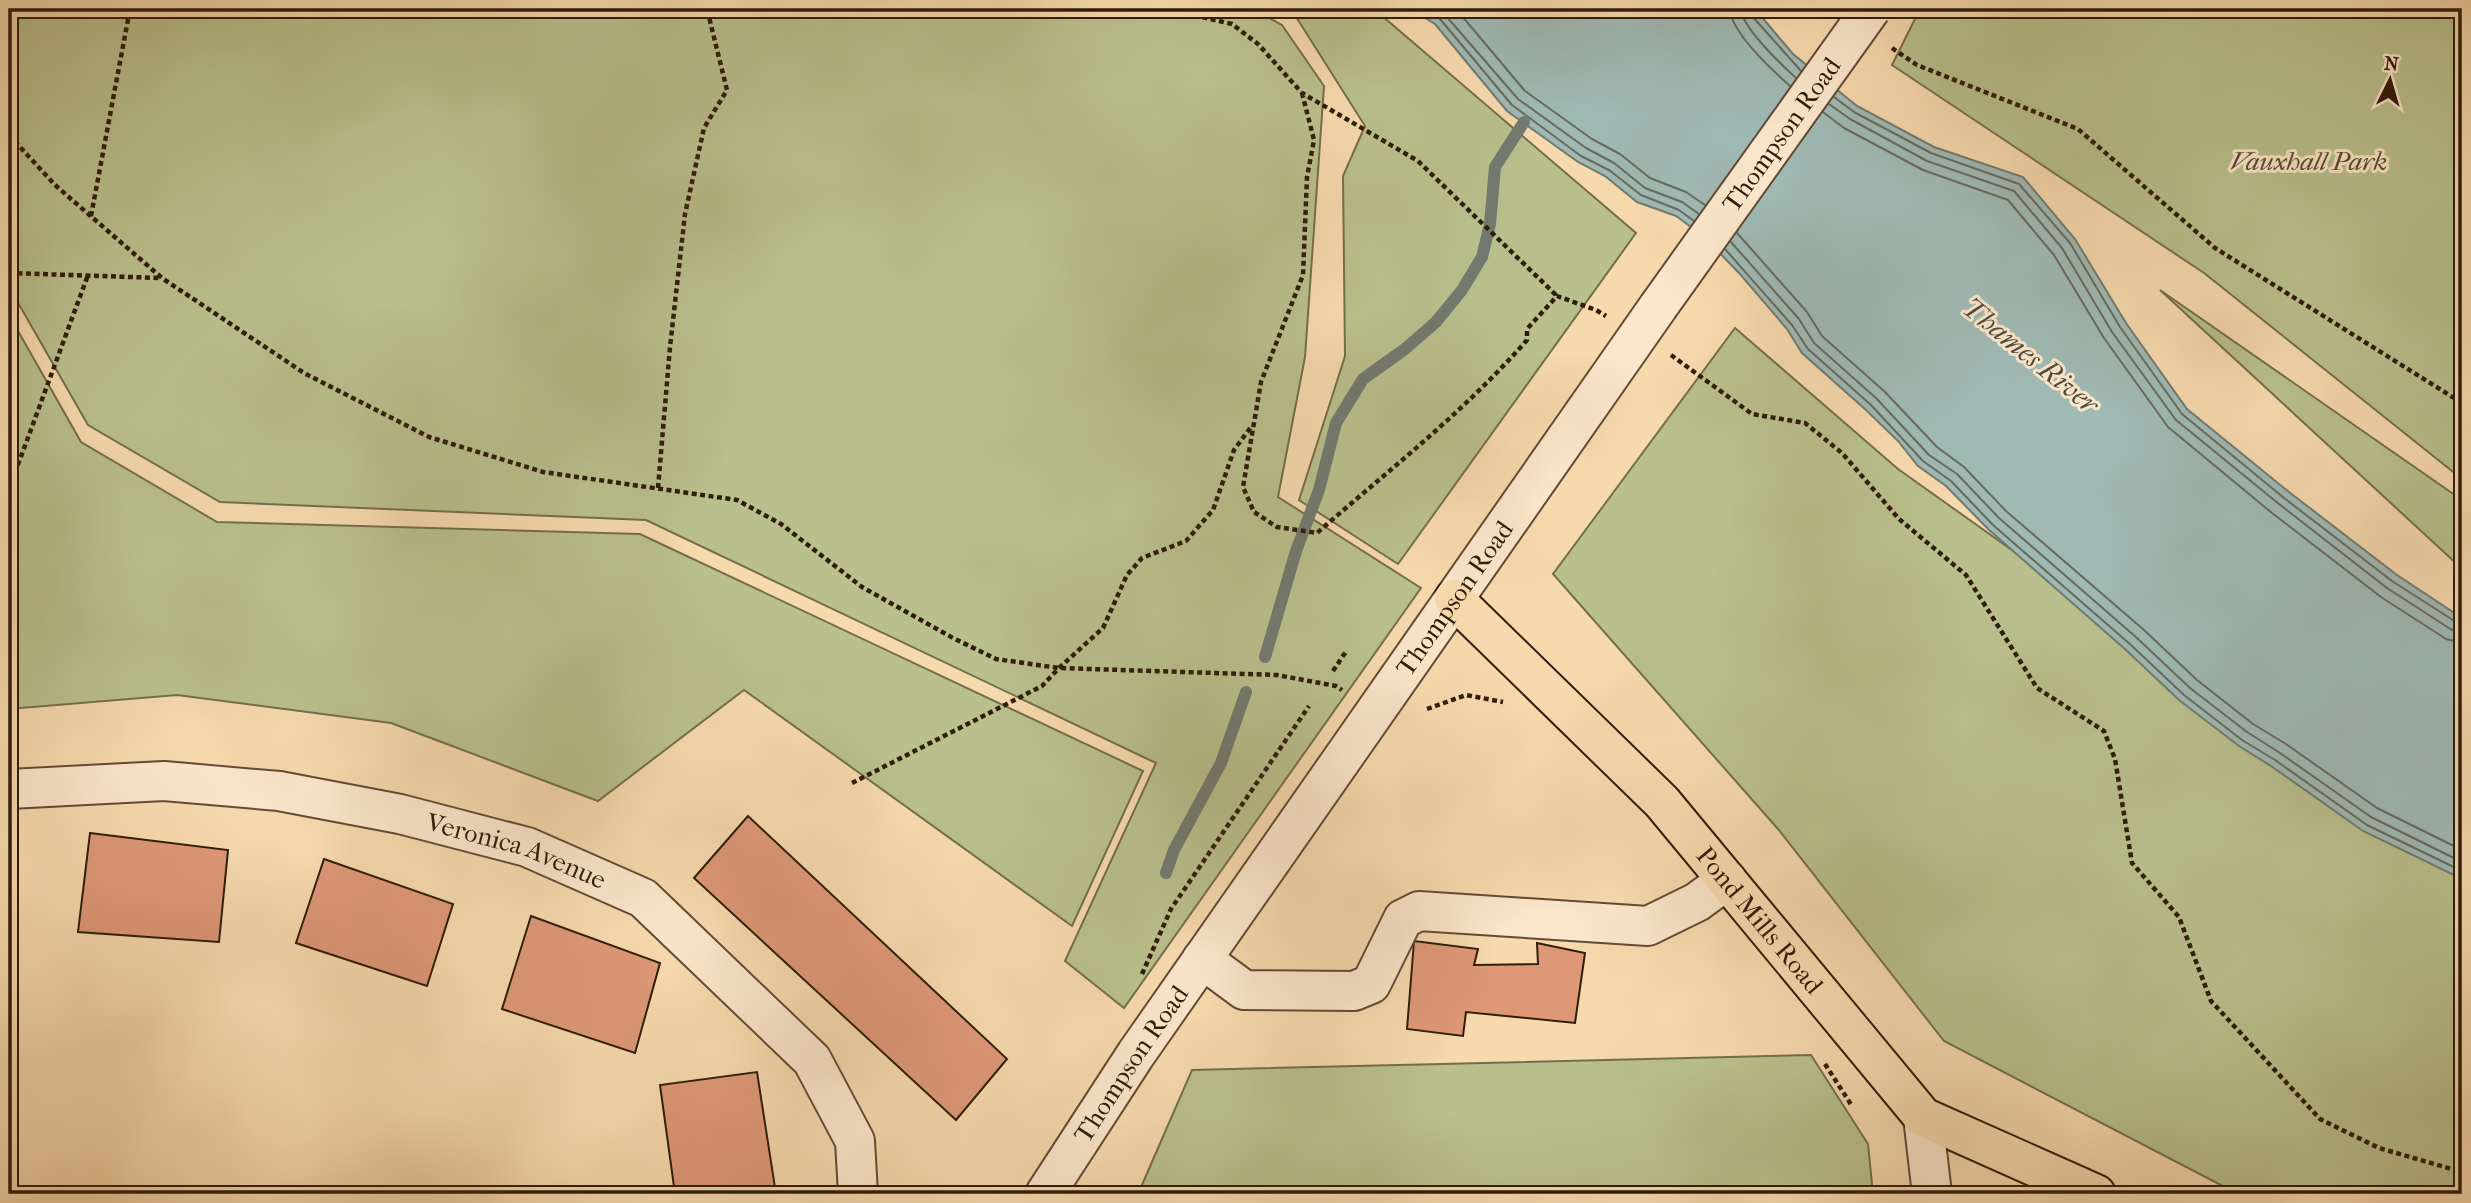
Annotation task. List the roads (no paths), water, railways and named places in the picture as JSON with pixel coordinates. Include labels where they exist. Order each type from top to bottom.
[{"type":"main road","name":"Pond Mills Road","points":[[1454,599],[1662,802],[1923,1117],[2096,1194]]},
{"type":"street","name":"Thompson Road","points":[[1045,1194],[1136,1054],[1648,322],[1877,25]]},
{"type":"street","name":"Veronica Avenue","points":[[9,789],[164,781],[279,791],[400,814],[527,847],[643,898],[812,1059],[855,1141],[858,1194]]},
{"type":"street","points":[[1202,959],[1244,990],[1354,991],[1371,984],[1404,919],[1419,911],[1648,926],[1697,902],[1727,880]]},
{"type":"street","points":[[1923,1117],[1932,1194]]},
{"type":"water","name":"Thames River","points":[[1411,9],[1755,9],[1793,54],[1857,106],[1934,147],[2023,177],[2075,239],[2126,323],[2187,409],[2397,575],[2462,618],[2462,879],[2363,831],[2239,746],[2179,700],[1988,529],[1946,486],[1918,466],[1898,441],[1802,353],[1787,329],[1703,236],[1676,216],[1637,202],[1605,176],[1578,162],[1507,111],[1435,24]]},
{"type":"waterway","points":[[1265,657],[1296,551],[1319,490],[1336,423],[1363,379],[1405,349],[1436,322],[1462,290],[1482,257],[1490,224],[1495,167],[1524,122]]},
{"type":"waterway","points":[[1166,873],[1174,850],[1221,763],[1246,692]]},
{"type":"park label","name":"Vauxhall Park","points":[[2309,161]]}]
